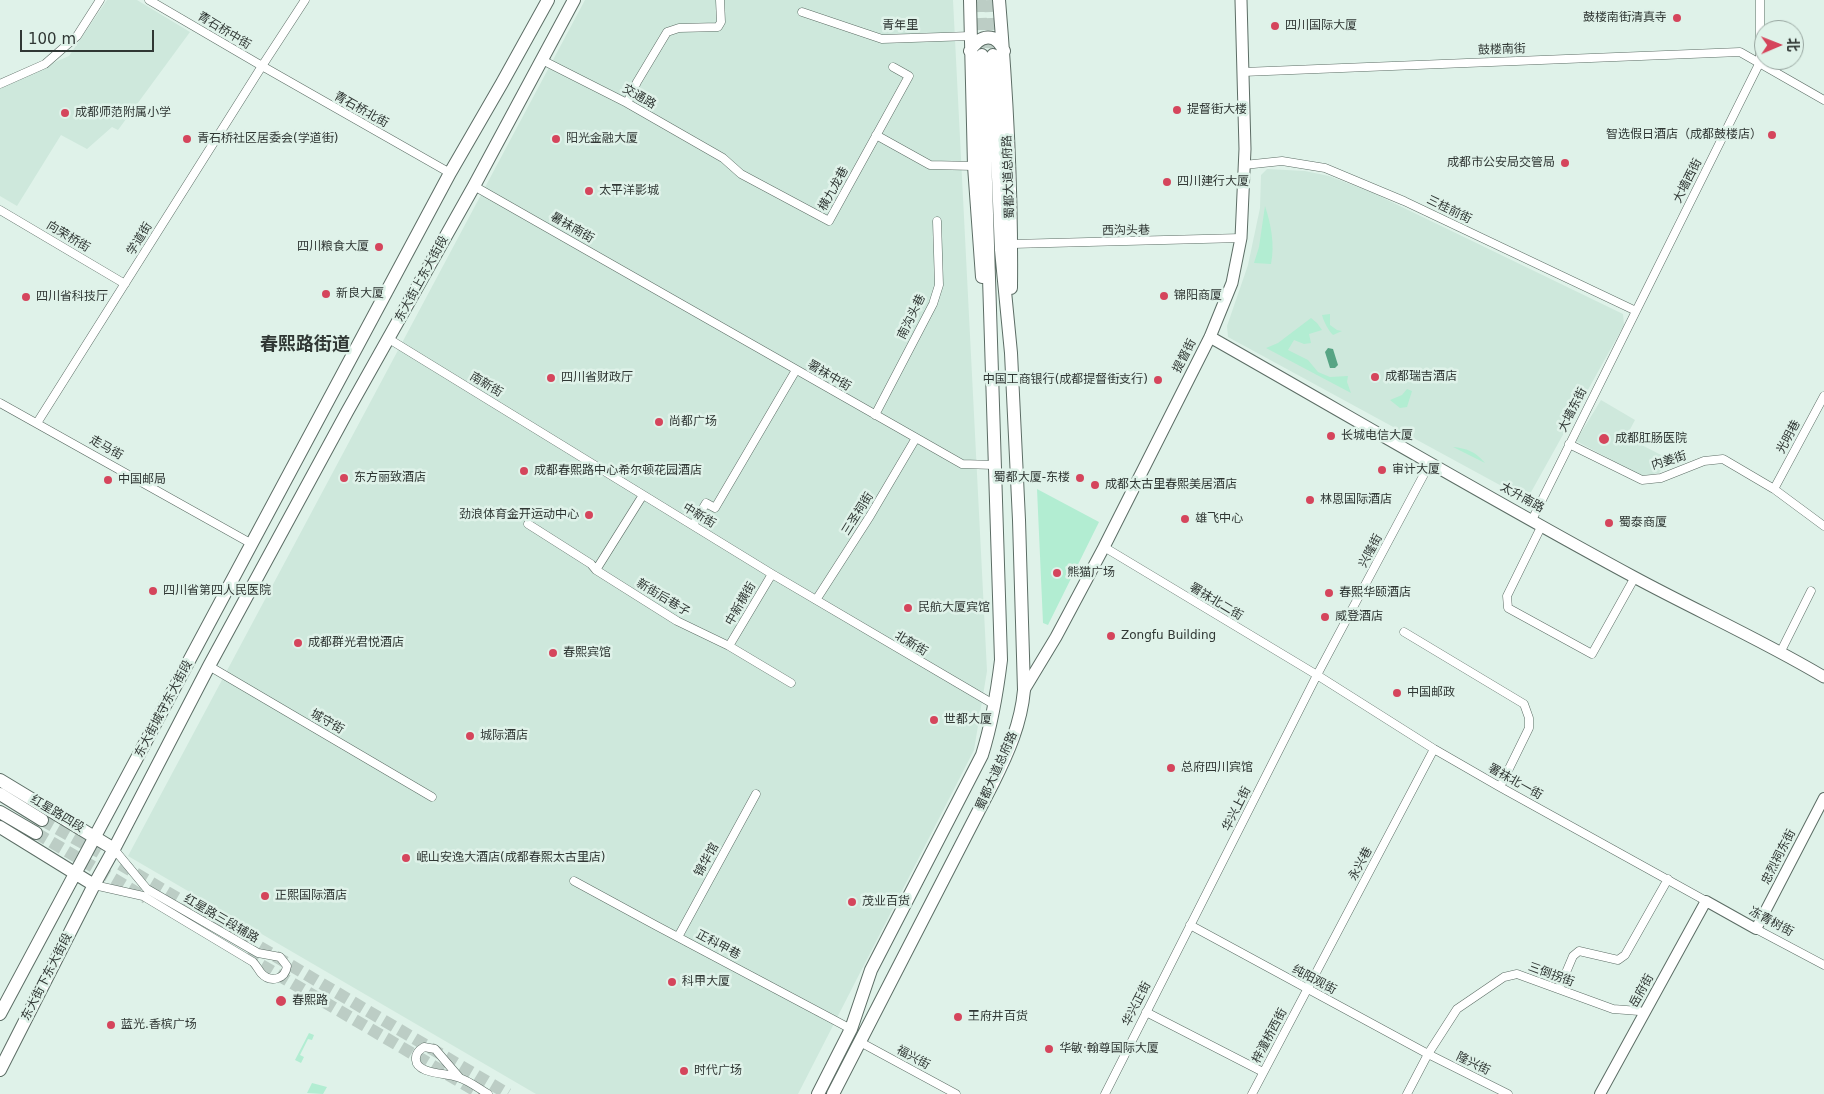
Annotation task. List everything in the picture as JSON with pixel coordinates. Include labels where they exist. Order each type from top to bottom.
[{"type":"main road","name":"东大街上东大街段","points":[[252,544],[450,173],[548,0]]},
{"type":"main road","name":"蜀都大道总府路","points":[[970,0],[971,36],[987,53],[1012,244],[1011,353]]},
{"type":"main road","name":"蜀都大道总府路","points":[[990,352],[979,251],[974,166],[987,53],[999,0]]},
{"type":"main road","name":"提督街","points":[[1024,690],[1056,637],[1104,547],[1210,337],[1232,283],[1241,238],[1245,149],[1241,0]]},
{"type":"main road","name":"东大街上东大街段","points":[[268,558],[347,412],[474,186],[542,60],[569,4]]},
{"type":"main road","name":"蜀都大道总府路","points":[[818,1094],[852,1029],[871,970],[982,755],[992,723],[995,705],[1000,660],[990,352],[987,53]]},
{"type":"main road","name":"蜀都大道总府路","points":[[833,1094],[1007,754],[1020,720],[1024,690],[1019,520],[1011,353],[1001,250],[987,53]]},
{"type":"main road","name":"太升南路","points":[[1210,337],[1430,463],[1635,577],[1781,651],[1824,677]]},
{"type":"main road","name":"东大街城守东大街段","points":[[74,874],[252,544]]},
{"type":"main road","name":"东大街城守东大街段","points":[[94,884],[268,558]]},
{"type":"main road","name":"红星路四段","points":[[0,780],[96,836],[114,849]]},
{"type":"main road","points":[[0,794],[42,820]]},
{"type":"main road","points":[[0,812],[36,833]]},
{"type":"main road","points":[[0,827],[74,874],[94,884]]},
{"type":"main road","name":"东大街下东大街段","points":[[0,1014],[74,874]]},
{"type":"main road","name":"东大街下东大街段","points":[[0,1070],[94,884]]},
{"type":"street","points":[[0,84],[45,64],[77,36],[100,0]]},
{"type":"street","name":"青石桥中街","points":[[149,0],[262,66]]},
{"type":"street","name":"学道街","points":[[37,423],[305,0]]},
{"type":"street","points":[[627,103],[637,82],[667,32],[680,28],[718,27],[722,22],[720,0]]},
{"type":"street","points":[[1760,0],[1760,20]]},
{"type":"street","name":"青年里","points":[[802,12],[882,39],[971,36]]},
{"type":"street","name":"鼓楼南街","points":[[1243,72],[1740,52],[1754,59]]},
{"type":"street","name":"交通路","points":[[542,60],[627,103],[723,158]]},
{"type":"street","name":"青石桥北街","points":[[262,66],[450,173]]},
{"type":"street","name":"横九龙巷","points":[[723,158],[741,174],[829,221],[909,76],[893,67]]},
{"type":"street","name":"大墙西街","points":[[1636,311],[1756,70]]},
{"type":"street","name":"鼓楼南街","points":[[1773,70],[1824,100]]},
{"type":"street","points":[[876,135],[930,165],[974,166]]},
{"type":"street","name":"三桂前街","points":[[1244,165],[1282,161],[1325,168],[1404,201],[1636,311]]},
{"type":"street","name":"暑袜南街","points":[[474,186],[657,291]]},
{"type":"street","name":"向荣桥街","points":[[0,210],[125,284]]},
{"type":"street","name":"南沟头巷","points":[[875,415],[933,304],[939,285],[937,221]]},
{"type":"street","name":"西沟头巷","points":[[1012,244],[1241,238]]},
{"type":"street","name":"署袜中街","points":[[657,291],[962,464],[994,465]]},
{"type":"street","name":"大墙东街","points":[[1635,577],[1592,654],[1508,608],[1507,596],[1569,444],[1636,311]]},
{"type":"street","name":"南新街","points":[[389,339],[572,451]]},
{"type":"street","points":[[693,525],[706,503],[714,508],[796,370]]},
{"type":"street","name":"光明巷","points":[[1774,489],[1824,396]]},
{"type":"street","name":"走马街","points":[[0,403],[252,544]]},
{"type":"street","name":"三圣祠街","points":[[816,600],[870,516],[916,438]]},
{"type":"street","name":"内姜街","points":[[1569,444],[1642,480],[1661,478],[1704,461],[1723,459],[1774,489],[1824,526]]},
{"type":"street","name":"中新街","points":[[572,451],[816,600]]},
{"type":"street","name":"兴隆街","points":[[1317,676],[1430,463]]},
{"type":"street","points":[[596,570],[643,495]]},
{"type":"street","name":"新街后巷子","points":[[528,524],[677,621],[729,646],[791,683]]},
{"type":"street","name":"署袜北二街","points":[[1104,547],[1317,676]]},
{"type":"street","name":"中新横街","points":[[729,646],[772,574]]},
{"type":"street","points":[[1781,651],[1811,591]]},
{"type":"street","name":"北新街","points":[[816,600],[995,705]]},
{"type":"street","points":[[1404,632],[1524,704],[1529,718],[1529,728],[1500,787]]},
{"type":"street","name":"城守街","points":[[209,666],[432,797]]},
{"type":"street","name":"署袜北一街","points":[[1317,676],[1434,749],[1706,901]]},
{"type":"street","name":"华兴上街","points":[[1190,925],[1317,676]]},
{"type":"street","name":"永兴巷","points":[[1307,989],[1434,749]]},
{"type":"street","name":"锦华馆","points":[[678,937],[756,794]]},
{"type":"street","name":"忠烈祠东街","points":[[1756,929],[1824,798]]},
{"type":"street","name":"红星路三段辅路","points":[[94,884],[143,896],[254,962],[262,975],[276,979],[286,972],[287,966],[280,957],[258,953],[147,889],[114,849]]},
{"type":"street","points":[[1558,990],[1573,956],[1579,951],[1618,960],[1625,955],[1668,879]]},
{"type":"street","name":"正科甲巷","points":[[574,880],[852,1029]]},
{"type":"street","name":"冻青树街","points":[[1706,901],[1824,965]]},
{"type":"street","name":"岳府街","points":[[1600,1094],[1706,901]]},
{"type":"street","name":"纯阳观街","points":[[1190,925],[1428,1054]]},
{"type":"street","name":"华兴正街","points":[[1104,1094],[1190,925]]},
{"type":"street","name":"三倒拐街","points":[[1407,1094],[1428,1054],[1457,1009],[1504,977],[1517,974],[1613,1009],[1639,1011]]},
{"type":"street","name":"梓潼桥西街","points":[[1252,1094],[1307,989]]},
{"type":"street","points":[[1146,1012],[1263,1072]]},
{"type":"street","name":"福兴街","points":[[860,1042],[956,1094]]},
{"type":"street","points":[[459,1077],[422,1070],[416,1060],[418,1052],[424,1047],[435,1049],[459,1077],[488,1094]]},
{"type":"street","name":"隆兴街","points":[[1428,1054],[1508,1094]]},
{"type":"shaded area","name":"成都师范附属小学","points":[[107,0],[137,0],[190,32],[118,130],[112,127],[87,149],[61,135],[17,206],[0,196],[0,89],[23,76],[69,56]]},
{"type":"shaded area","points":[[585,0],[953,0],[987,671],[974,750],[798,1094],[536,1094],[128,856]]},
{"type":"shaded area","points":[[1267,169],[1305,171],[1329,176],[1373,193],[1623,314],[1624,325],[1530,494],[1520,496],[1228,337],[1227,326],[1248,265],[1260,208],[1261,175]]},
{"type":"shaded area","points":[[1265,206],[1272,235],[1271,264],[1254,263],[1259,247]]},
{"type":"shaded area","points":[[1330,314],[1330,325],[1342,331],[1333,335],[1326,326],[1322,315]]},
{"type":"shaded area","points":[[1311,318],[1322,330],[1309,334],[1311,343],[1304,344],[1294,340],[1288,350],[1308,360],[1318,372],[1330,377],[1348,376],[1347,382],[1351,393],[1266,348],[1278,343]]},
{"type":"shaded area","points":[[1328,348],[1333,349],[1338,365],[1335,368],[1330,368],[1325,352]]},
{"type":"shaded area","points":[[1407,389],[1412,391],[1407,407],[1400,408],[1390,400],[1402,395]]},
{"type":"shaded area","name":"成都肛肠医院","points":[[1601,400],[1635,420],[1626,437],[1669,459],[1659,473],[1642,476],[1576,441]]},
{"type":"shaded area","points":[[1453,447],[1470,451],[1485,463]]},
{"type":"shaded area","name":"熊猫广场","points":[[1037,489],[1099,522],[1048,625],[1043,623]]},
{"type":"shaded area","points":[[309,1033],[314,1035],[312,1040],[308,1039],[300,1055],[304,1057],[301,1063],[295,1060]]},
{"type":"shaded area","points":[[312,1083],[327,1087],[323,1094],[307,1093]]},
{"type":"tunnel","points":[[980,0],[982,55]]},
{"type":"tunnel","points":[[990,0],[993,55]]},
{"type":"tunnel","points":[[42,820],[113,860],[508,1094]]},
{"type":"tunnel","points":[[36,833],[146,898]]},
{"type":"tunnel","points":[[246,956],[481,1094]]},
{"type":"place","name":"鼓楼南街清真寺","points":[[1677,18]]},
{"type":"place","name":"四川国际大厦","points":[[1275,26]]},
{"type":"place","name":"提督街大楼","points":[[1177,110]]},
{"type":"place","name":"成都师范附属小学","points":[[65,113]]},
{"type":"place","name":"智选假日酒店（成都鼓楼店）","points":[[1772,135]]},
{"type":"place","name":"青石桥社区居委会(学道街)","points":[[187,139]]},
{"type":"place","name":"阳光金融大厦","points":[[556,139]]},
{"type":"place","name":"成都市公安局交管局","points":[[1565,163]]},
{"type":"place","name":"四川建行大厦","points":[[1167,182]]},
{"type":"place","name":"太平洋影城","points":[[589,191]]},
{"type":"place","name":"四川粮食大厦","points":[[379,247]]},
{"type":"place","name":"新良大厦","points":[[326,294]]},
{"type":"place","name":"锦阳商厦","points":[[1164,296]]},
{"type":"place","name":"四川省科技厅","points":[[26,297]]},
{"type":"place","name":"成都瑞吉酒店","points":[[1375,377]]},
{"type":"place","name":"四川省财政厅","points":[[551,378]]},
{"type":"place","name":"中国工商银行(成都提督街支行)","points":[[1158,380]]},
{"type":"place","name":"尚都广场","points":[[659,422]]},
{"type":"place","name":"长城电信大厦","points":[[1331,436]]},
{"type":"place","name":"成都肛肠医院","points":[[1604,439]]},
{"type":"place","name":"审计大厦","points":[[1382,470]]},
{"type":"place","name":"成都春熙路中心希尔顿花园酒店","points":[[524,471]]},
{"type":"place","name":"东方丽致酒店","points":[[344,478]]},
{"type":"place","name":"蜀都大厦-东楼","points":[[1080,478]]},
{"type":"place","name":"中国邮局","points":[[108,480]]},
{"type":"place","name":"成都太古里春熙美居酒店","points":[[1095,485]]},
{"type":"place","name":"林恩国际酒店","points":[[1310,500]]},
{"type":"place","name":"劲浪体育金开运动中心","points":[[589,515]]},
{"type":"place","name":"雄飞中心","points":[[1185,519]]},
{"type":"place","name":"蜀泰商厦","points":[[1609,523]]},
{"type":"place","name":"熊猫广场","points":[[1057,573]]},
{"type":"place","name":"四川省第四人民医院","points":[[153,591]]},
{"type":"place","name":"春熙华颐酒店","points":[[1329,593]]},
{"type":"place","name":"民航大厦宾馆","points":[[908,608]]},
{"type":"place","name":"威登酒店","points":[[1325,617]]},
{"type":"place","name":"Zongfu Building","points":[[1111,636]]},
{"type":"place","name":"成都群光君悦酒店","points":[[298,643]]},
{"type":"place","name":"春熙宾馆","points":[[553,653]]},
{"type":"place","name":"中国邮政","points":[[1397,693]]},
{"type":"place","name":"世都大厦","points":[[934,720]]},
{"type":"place","name":"城际酒店","points":[[470,736]]},
{"type":"place","name":"总府四川宾馆","points":[[1171,768]]},
{"type":"place","name":"岷山安逸大酒店(成都春熙太古里店)","points":[[406,858]]},
{"type":"place","name":"正熙国际酒店","points":[[265,896]]},
{"type":"place","name":"茂业百货","points":[[852,902]]},
{"type":"place","name":"科甲大厦","points":[[672,982]]},
{"type":"place","name":"春熙路","points":[[281,1001]]},
{"type":"place","name":"王府井百货","points":[[958,1017]]},
{"type":"place","name":"蓝光.香槟广场","points":[[111,1025]]},
{"type":"place","name":"华敏·翰尊国际大厦","points":[[1049,1049]]},
{"type":"place","name":"时代广场","points":[[684,1071]]},
{"type":"district","name":"春熙路街道","points":[[305,345]]}]
